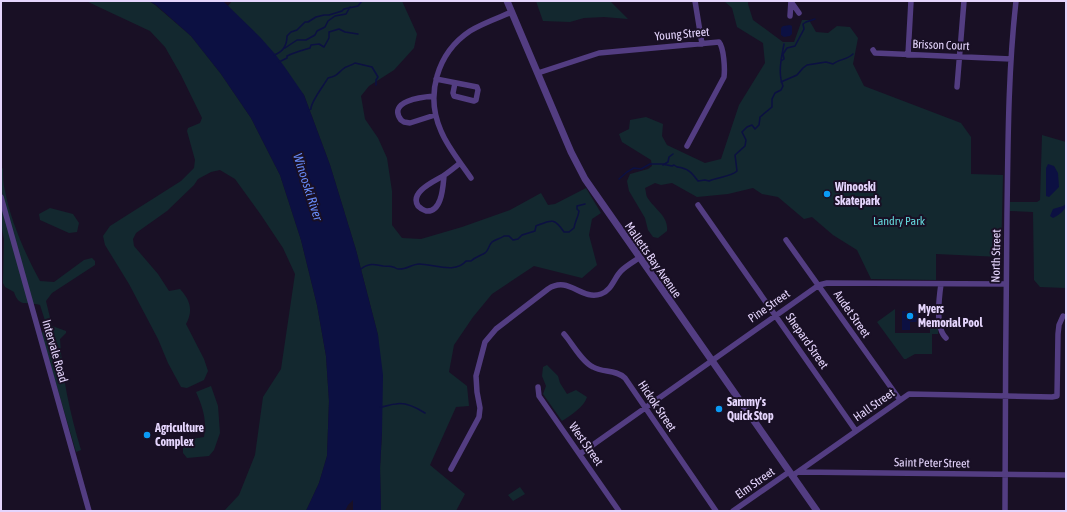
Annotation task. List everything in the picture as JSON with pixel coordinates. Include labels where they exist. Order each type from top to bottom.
[{"type":"street","name":"Malletts Bay Avenue","points":[[507,1],[578,167],[594,194],[711,361],[793,474],[817,511]]},
{"type":"street","points":[[695,1],[702,44]]},
{"type":"street","points":[[908,55],[911,1]]},
{"type":"street","points":[[957,87],[964,1]]},
{"type":"street","name":"North Street","points":[[1005,511],[1006,284],[1009,104],[1016,1]]},
{"type":"street","points":[[791,2],[799,13]]},
{"type":"street","points":[[790,16],[791,2]]},
{"type":"street","points":[[471,178],[443,135],[435,115],[434,96],[436,79],[446,56],[462,37],[477,27],[512,12]]},
{"type":"street","name":"Young Street","points":[[538,73],[599,53],[717,42],[720,43],[725,74],[687,146]]},
{"type":"street","name":"Brisson Court","points":[[873,50],[875,54],[1011,59]]},
{"type":"street","points":[[436,79],[455,83],[477,88],[476,100],[454,96],[455,83]]},
{"type":"street","points":[[434,96],[424,97],[403,103],[399,107],[397,113],[401,120],[408,123],[435,115]]},
{"type":"street","points":[[444,176],[438,204],[430,210],[420,208],[416,201],[420,192],[426,186],[444,176],[460,163]]},
{"type":"street","name":"Intervale Road","points":[[1,197],[89,511]]},
{"type":"street","name":"Shepard Street","points":[[698,205],[856,431]]},
{"type":"street","name":"Audet Street","points":[[786,240],[900,400]]},
{"type":"street","points":[[451,469],[479,417],[480,408],[476,376],[482,349],[492,332],[556,284],[566,285],[592,295],[603,293],[609,289],[621,271],[639,258]]},
{"type":"street","points":[[818,285],[828,283],[1006,284]]},
{"type":"street","points":[[940,284],[939,302],[941,331],[946,338]]},
{"type":"street","name":"Pine Street","points":[[580,454],[818,285]]},
{"type":"street","name":"Hall Street","points":[[793,474],[900,400],[911,394],[1056,396],[1058,334],[1059,325],[1063,316]]},
{"type":"street","name":"Hickok Street","points":[[564,334],[588,364],[596,369],[622,375],[716,511]]},
{"type":"street","name":"West Street","points":[[538,387],[539,396],[619,511]]},
{"type":"street","name":"Saint Peter Street","points":[[793,474],[1066,475]]},
{"type":"street","name":"Elm Street","points":[[733,511],[793,474]]},
{"type":"green space","points":[[86,1],[149,1],[191,36],[221,74],[251,118],[280,175],[301,240],[317,305],[326,356],[329,401],[327,456],[319,483],[306,511],[224,511],[239,495],[255,455],[263,397],[281,369],[295,274],[283,248],[261,215],[235,179],[220,170],[211,172],[198,179],[194,185],[167,211],[136,233],[133,239],[134,246],[158,274],[169,291],[180,289],[189,302],[190,315],[186,324],[204,359],[208,371],[204,380],[187,388],[181,387],[129,284],[105,245],[103,236],[110,226],[181,181],[194,168],[195,160],[187,131],[188,128],[200,123],[202,118],[181,75],[165,47],[150,31]]},
{"type":"green space","points":[[232,1],[402,1],[417,34],[414,48],[394,70],[369,86],[361,96],[365,119],[378,138],[387,158],[392,191],[392,225],[402,238],[421,239],[462,227],[510,210],[541,193],[548,205],[555,204],[586,188],[601,213],[592,219],[589,235],[597,265],[582,278],[534,266],[492,294],[473,317],[454,345],[449,372],[467,386],[469,406],[456,407],[430,465],[465,494],[456,511],[381,511],[380,468],[382,432],[378,335],[356,250],[330,165],[304,95],[228,6]]},
{"type":"green space","points":[[536,1],[610,1],[628,19],[604,17],[584,18],[570,22],[543,21]]},
{"type":"green space","name":"Landry Park","points":[[724,1],[748,1],[753,20],[783,42],[794,42],[802,20],[809,20],[816,32],[828,33],[837,26],[850,27],[858,38],[853,64],[864,86],[961,123],[971,137],[971,174],[1003,175],[1001,257],[936,254],[936,280],[871,279],[857,250],[833,235],[812,217],[804,219],[778,197],[762,194],[753,188],[728,194],[697,197],[672,183],[661,185],[655,183],[645,188],[647,197],[666,221],[667,226],[667,231],[658,238],[653,237],[648,230],[645,218],[629,191],[627,181],[630,174],[648,169],[652,166],[651,160],[622,142],[619,134],[629,129],[630,120],[646,117],[663,124],[662,136],[667,145],[705,163],[721,159],[739,105],[765,63],[763,43],[737,27],[732,8]]},
{"type":"green space","points":[[1042,135],[1066,142],[1066,288],[1040,287],[1034,280],[1033,212],[1010,211],[1010,202],[1037,202],[1040,200]]},
{"type":"green space","points":[[1,166],[3,169],[7,202],[24,249],[40,281],[54,282],[84,260],[92,258],[95,261],[95,265],[52,293],[46,301],[52,326],[66,331],[60,339],[61,353],[67,395],[81,450],[76,452],[44,343],[42,333],[47,327],[40,305],[21,302],[18,300],[14,292],[5,287],[3,283],[4,239],[1,224]]},
{"type":"green space","points":[[50,208],[73,214],[79,223],[77,232],[69,233],[40,220],[39,214]]},
{"type":"green space","points":[[895,309],[895,333],[930,333],[930,328],[938,328],[938,334],[932,334],[932,354],[915,354],[904,359],[877,322]]},
{"type":"green space","points":[[547,365],[558,376],[560,383],[567,394],[576,390],[587,397],[580,407],[562,421],[543,394],[546,386],[542,376],[543,367]]},
{"type":"green space","points":[[211,386],[218,406],[220,433],[214,450],[209,456],[187,458],[183,453],[183,444],[191,439],[204,437],[204,414],[196,392]]},
{"type":"green space","points":[[520,487],[525,494],[513,501],[508,495]]},
{"type":"water","name":"Winooski River","points":[[149,1],[223,1],[275,54],[304,95],[330,165],[356,250],[378,335],[383,375],[380,468],[381,511],[353,511],[353,500],[345,511],[306,511],[319,483],[327,456],[329,401],[326,356],[317,305],[301,240],[280,175],[251,118],[221,74],[191,36],[156,5]]},
{"type":"water","points":[[783,26],[792,26],[792,34],[784,37],[781,35],[781,28]]},
{"type":"water","points":[[1048,164],[1054,166],[1058,173],[1059,187],[1049,197],[1046,196],[1046,168]]},
{"type":"water","points":[[1066,204],[1065,208],[1060,214],[1053,218],[1050,216],[1053,209]]},
{"type":"water","name":"Myers Memorial Pool","points":[[902,311],[918,311],[918,322],[910,322],[910,330],[902,330]]},
{"type":"waterway","points":[[274,55],[284,48],[287,36],[291,32],[297,30],[305,22],[308,22],[316,17],[329,15],[344,9],[358,6],[362,1]]},
{"type":"waterway","points":[[285,48],[297,40],[306,40],[315,35],[317,31],[325,27],[328,21],[335,16],[346,14],[350,7]]},
{"type":"waterway","points":[[619,179],[634,168],[641,169],[650,164],[674,165],[684,168],[692,173],[698,181],[709,181],[731,175],[737,171],[735,155],[745,146],[746,140],[742,132],[747,127],[752,125],[755,129],[759,125],[760,117],[772,107],[772,99],[775,93],[781,90],[783,86],[780,70],[781,61],[784,59],[783,54],[787,48],[795,46],[804,29],[803,24],[815,19]]},
{"type":"waterway","points":[[279,62],[287,58],[289,55],[310,48],[311,45],[319,44],[324,47],[329,38],[329,32],[339,29],[345,32],[358,34]]},
{"type":"waterway","points":[[781,60],[784,44]]},
{"type":"waterway","points":[[781,82],[797,75],[807,65],[826,62],[833,64],[853,54]]},
{"type":"waterway","points":[[308,111],[311,109],[315,98],[328,78],[335,76],[344,68],[355,63],[372,67],[378,77],[376,80],[376,85]]},
{"type":"waterway","points":[[663,165],[668,162],[669,157],[673,154]]},
{"type":"waterway","points":[[361,269],[372,264],[391,266],[398,269],[404,269],[419,264],[450,268],[456,267],[485,253],[491,243],[495,240],[504,236],[509,236],[513,240],[518,239],[522,235],[535,231],[536,226],[545,222],[555,222],[564,232],[569,232],[574,228],[578,216],[579,211],[577,206],[585,204]]},
{"type":"waterway","points":[[380,407],[403,404],[415,407],[425,413]]},
{"type":"place","name":"Winooski Skatepark","points":[[827,194]]},
{"type":"place","name":"Myers Memorial Pool","points":[[910,316]]},
{"type":"place","name":"Sammy's Quick Stop","points":[[719,409]]},
{"type":"place","name":"Agriculture Complex","points":[[147,435]]}]
